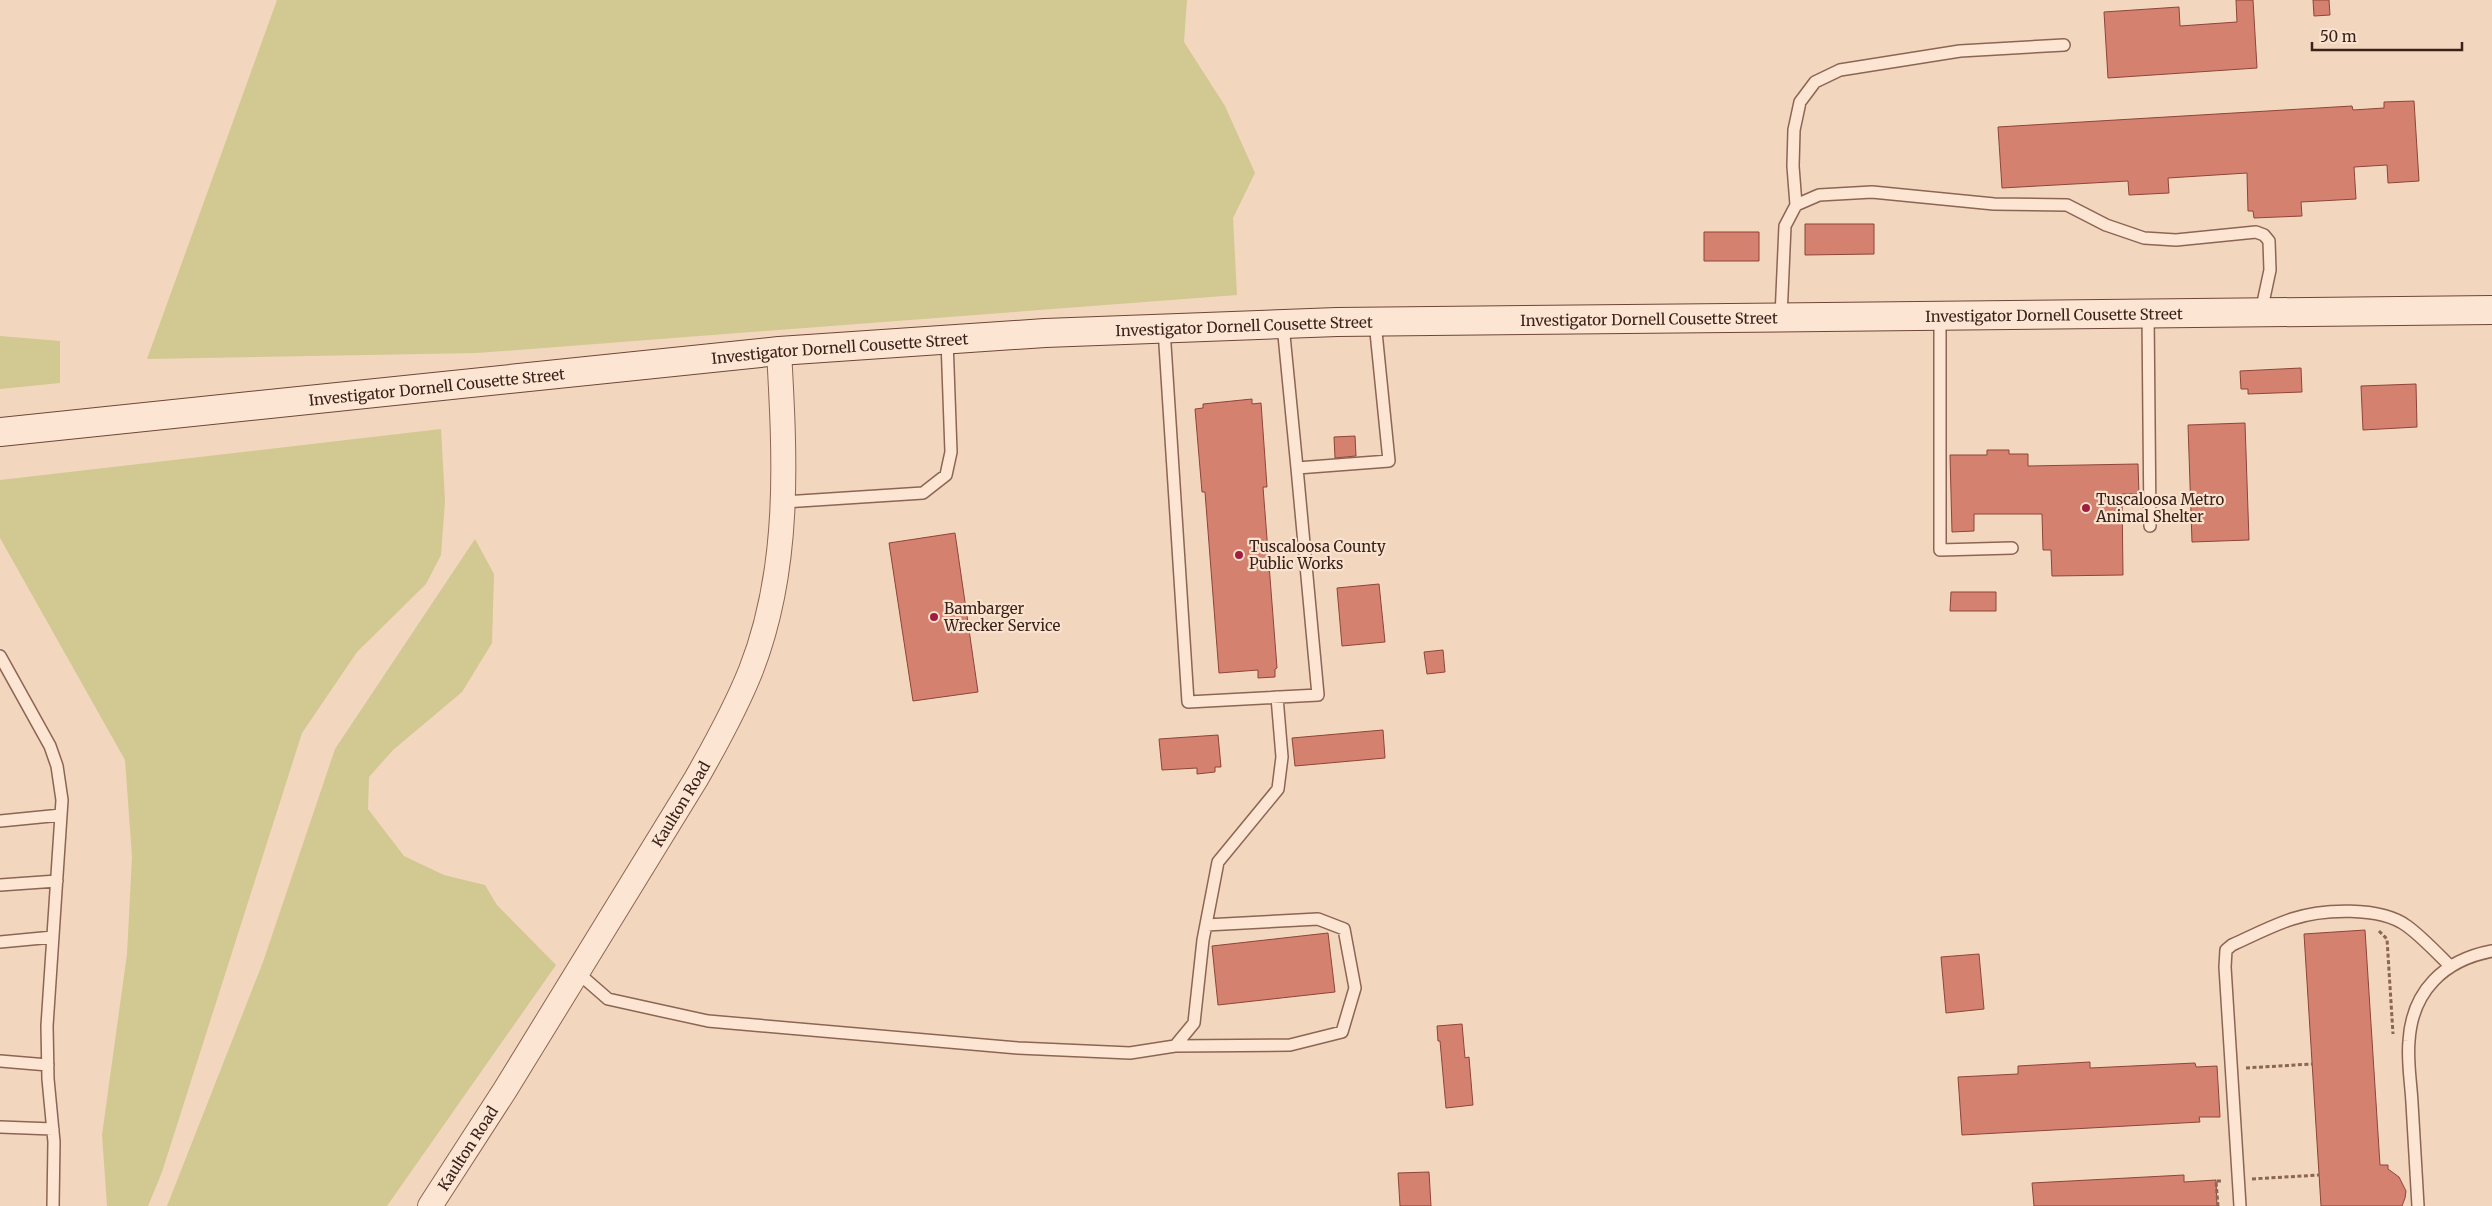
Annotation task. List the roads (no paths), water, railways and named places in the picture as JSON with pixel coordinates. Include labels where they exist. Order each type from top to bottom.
[{"type":"main road","name":"Investigator Dornell Cousette Street","points":[[0,432],[779,351],[1164,329],[1376,322],[1781,317],[2261,312],[2486,313]]},
{"type":"street","name":"Kaulton Road","points":[[430,1206],[696,779],[720,737],[751,670],[772,599],[784,502],[784,453],[779,351]]},
{"type":"lane","points":[[1781,317],[1785,226],[1796,205],[1793,166],[1794,130],[1800,102],[1815,82],[1840,70],[1960,52],[2064,45]]},
{"type":"lane","points":[[1796,205],[1819,195],[1872,192],[1994,204],[2068,205],[2106,225],[2144,238],[2176,240],[2256,232],[2264,235],[2269,241],[2270,270],[2261,312]]},
{"type":"lane","points":[[2148,313],[2150,526]]},
{"type":"lane","points":[[1940,316],[1940,550],[2012,548]]},
{"type":"lane","points":[[1297,468],[1389,461],[1376,322]]},
{"type":"lane","points":[[1164,329],[1188,702],[1318,695],[1283,324]]},
{"type":"lane","points":[[784,502],[924,493],[946,475],[951,452],[947,340]]},
{"type":"lane","points":[[0,656],[50,746],[58,771],[62,800],[47,1026],[53,1130],[52,1206]]},
{"type":"lane","points":[[1175,1046],[1194,1023],[1206,925],[1218,862],[1278,789],[1282,757],[1277,697]]},
{"type":"lane","points":[[0,821],[61,815]]},
{"type":"lane","points":[[0,885],[57,881]]},
{"type":"lane","points":[[2240,1206],[2226,950],[2232,945],[2293,919],[2327,913],[2364,912],[2386,916],[2406,925],[2449,965]]},
{"type":"lane","points":[[577,972],[608,999],[708,1022],[1018,1048],[1130,1053],[1175,1046],[1290,1045],[1342,1032],[1355,988],[1344,929],[1318,919],[1206,925]]},
{"type":"lane","points":[[0,942],[53,936]]},
{"type":"lane","points":[[2418,1206],[2408,1041],[2415,1009],[2430,983],[2449,965],[2475,954],[2492,951]]},
{"type":"lane","points":[[0,1061],[48,1065]]},
{"type":"lane","points":[[0,1127],[53,1130]]},
{"type":"place","name":"Tuscaloosa Metro Animal Shelter","points":[[2086,508]]},
{"type":"place","name":"Tuscaloosa County Public Works","points":[[1239,555]]},
{"type":"place","name":"Bambarger Wrecker Service","points":[[934,617]]}]
